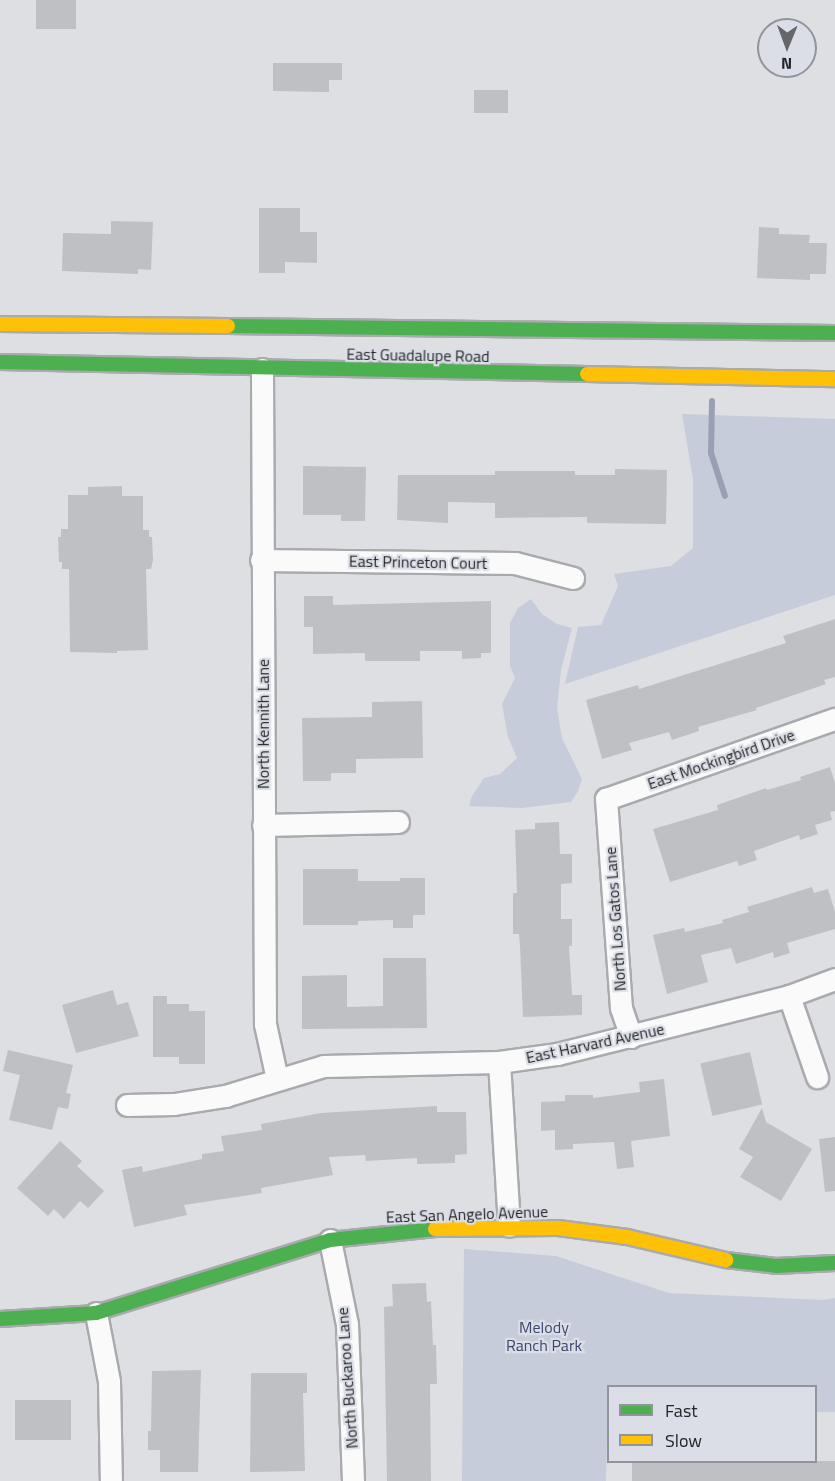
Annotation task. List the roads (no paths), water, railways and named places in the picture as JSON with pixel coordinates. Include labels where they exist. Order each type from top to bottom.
[{"type":"street","name":"East Guadalupe Road","points":[[0,324],[835,333]]},
{"type":"street","name":"East Guadalupe Road","points":[[0,362],[835,379]]},
{"type":"street","name":"North Kennith Lane","points":[[262,369],[261,560],[266,1024],[277,1078]]},
{"type":"street","name":"East Princeton Court","points":[[261,560],[515,564],[573,578]]},
{"type":"street","name":"East Mockingbird Drive","points":[[606,799],[835,719]]},
{"type":"street","name":"North Los Gatos Lane","points":[[606,799],[621,1008],[632,1037]]},
{"type":"street","points":[[263,825],[398,822]]},
{"type":"street","name":"East Harvard Avenue","points":[[127,1105],[174,1104],[225,1096],[277,1078],[324,1066],[499,1062],[557,1054],[789,996],[835,979]]},
{"type":"street","points":[[789,996],[817,1077]]},
{"type":"street","points":[[499,1062],[508,1226]]},
{"type":"street","name":"East San Angelo Avenue","points":[[0,1319],[96,1313],[330,1240],[398,1231],[508,1226],[596,1231],[736,1262],[776,1266],[835,1263]]},
{"type":"street","name":"North Buckaroo Lane","points":[[330,1240],[347,1324],[353,1481]]},
{"type":"street","points":[[96,1313],[109,1381],[111,1481]]},
{"type":"waterway","points":[[712,401],[711,453],[725,496]]},
{"type":"park label","name":"Melody Ranch Park","points":[[544,1336]]}]
